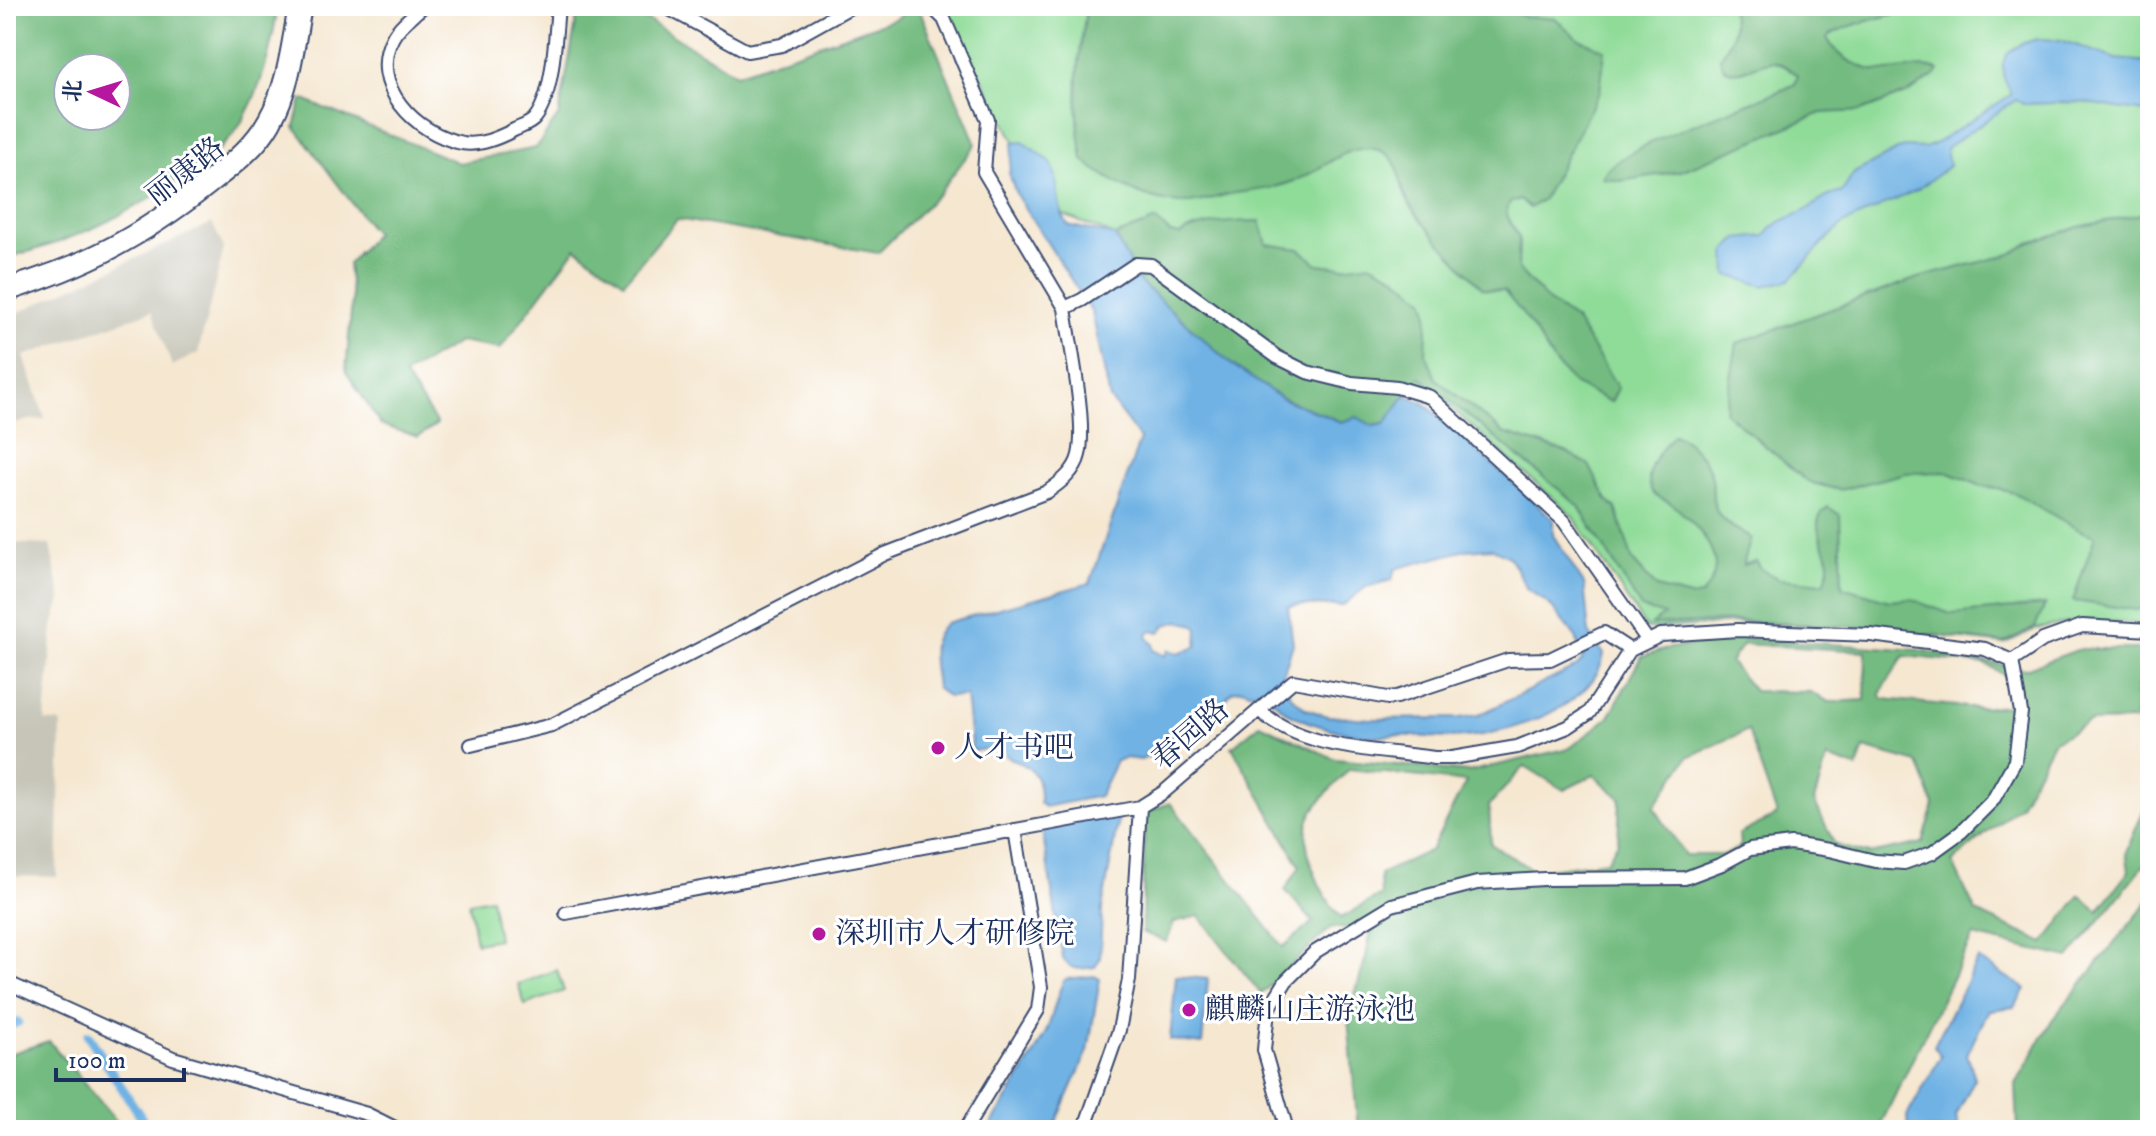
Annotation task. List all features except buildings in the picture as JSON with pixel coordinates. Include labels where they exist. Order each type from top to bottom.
[{"type":"street","name":"丽康路","points":[[6,285],[70,264],[128,236],[170,208],[238,151],[260,125],[272,103],[284,63],[295,6]]},
{"type":"street","name":"丽康路","points":[[6,295],[80,269],[125,248],[165,223],[244,160],[268,134],[283,106],[305,6]]},
{"type":"street","points":[[423,6],[394,36],[388,53],[386,76],[391,93],[402,109],[431,131],[463,143],[492,141],[534,120],[547,91],[558,6]]},
{"type":"street","points":[[664,6],[747,51],[782,45],[852,6]]},
{"type":"street","points":[[471,745],[552,725],[885,554],[1047,492],[1065,480],[1079,458],[1080,417],[1065,308],[984,172],[988,120],[944,19],[931,6]]},
{"type":"street","points":[[1065,308],[1136,264],[1151,265],[1277,357],[1307,372],[1352,383],[1397,387],[1430,397],[1564,521],[1648,641]]},
{"type":"street","points":[[2012,661],[2043,640],[2082,626],[2150,630]]},
{"type":"street","points":[[1259,710],[1293,681],[1388,698],[1508,660],[1550,659],[1604,633],[1630,650],[1661,635],[1738,630],[1871,635],[1985,649],[2012,661]]},
{"type":"street","name":"春园路","points":[[1084,1130],[1119,1030],[1129,980],[1140,807],[1164,792],[1259,710],[1271,720],[1310,740],[1434,758],[1517,747],[1568,727],[1589,713],[1630,650]]},
{"type":"street","points":[[1287,1130],[1264,1050],[1268,1010],[1286,981],[1315,952],[1392,905],[1477,883],[1685,878],[1750,849],[1791,844],[1875,861],[1904,863],[1932,853],[1961,832],[1993,800],[2015,761],[2021,712],[2012,661]]},
{"type":"street","points":[[566,913],[1140,807]]},
{"type":"street","points":[[965,1130],[1038,1010],[1041,987],[1015,830]]},
{"type":"street","points":[[6,982],[173,1058],[367,1114],[399,1130]]},
{"type":"shaded area","points":[[212,223],[224,248],[198,353],[172,366],[152,311],[24,356],[45,419],[6,426],[6,318]]},
{"type":"shaded area","points":[[6,543],[50,545],[61,599],[53,626],[45,721],[61,723],[57,877],[6,876]]},
{"type":"green space","points":[[6,6],[278,6],[269,54],[253,99],[238,128],[220,149],[141,204],[54,244],[6,258]]},
{"type":"green space","points":[[579,6],[624,6],[736,74],[897,18],[912,6],[918,6],[976,144],[938,194],[878,253],[677,219],[624,282],[576,248],[500,349],[459,342],[404,375],[437,424],[418,437],[381,425],[346,372],[352,299],[348,264],[375,234],[295,127],[302,99],[459,163],[536,148],[559,115]]},
{"type":"green space","points":[[945,6],[2150,6],[2150,623],[2082,620],[2036,629],[2004,644],[1872,628],[1739,623],[1647,629],[1571,514],[1431,390],[1376,370],[1115,236],[1049,209]]},
{"type":"green space","points":[[1087,6],[1504,6],[1524,17],[1555,18],[1577,38],[1605,50],[1600,91],[1543,199],[1530,208],[1520,200],[1510,202],[1506,213],[1519,238],[1518,269],[1549,302],[1576,321],[1618,388],[1611,402],[1575,385],[1554,362],[1526,318],[1504,291],[1483,289],[1410,205],[1395,163],[1379,150],[1368,148],[1348,152],[1310,174],[1285,184],[1188,203],[1146,196],[1118,184],[1083,160],[1077,101]]},
{"type":"green space","points":[[1730,6],[1905,6],[1910,11],[1853,25],[1827,38],[1845,58],[1869,69],[1887,71],[1926,67],[1939,70],[1906,94],[1861,111],[1821,113],[1681,171],[1621,181],[1602,178],[1612,166],[1632,152],[1658,139],[1795,84],[1798,75],[1775,62],[1735,72],[1723,66],[1720,57],[1732,33]]},
{"type":"green space","points":[[2150,212],[2150,606],[2136,610],[2073,601],[2095,536],[2015,493],[1979,485],[1947,472],[1906,473],[1840,490],[1808,482],[1725,412],[1737,343],[1918,278],[2011,254],[2029,243],[2078,227]]},
{"type":"green space","points":[[1156,220],[1170,233],[1180,235],[1207,225],[1260,221],[1267,244],[1299,249],[1318,264],[1343,267],[1370,263],[1394,275],[1424,299],[1428,311],[1426,353],[1436,379],[1504,433],[1566,452],[1589,465],[1607,500],[1616,508],[1633,561],[1657,588],[1690,597],[1702,595],[1715,568],[1711,550],[1700,531],[1651,489],[1651,467],[1673,435],[1687,442],[1706,463],[1712,479],[1713,501],[1720,516],[1751,538],[1743,565],[1756,561],[1761,569],[1779,579],[1824,583],[1829,561],[1818,525],[1828,507],[1840,515],[1842,587],[1890,601],[1910,599],[1951,614],[2045,605],[2035,628],[2004,643],[1872,628],[1739,621],[1651,625],[1664,615],[1641,608],[1578,505],[1420,377],[1385,424],[1372,426],[1357,417],[1342,422],[1281,398],[1231,364],[1139,281],[1115,236]]},
{"type":"green space","points":[[1743,638],[1919,650],[2025,669],[2080,649],[2150,649],[2150,687],[2137,686],[2135,721],[2089,722],[2053,742],[2020,805],[1952,862],[1976,912],[2044,943],[2080,895],[2098,911],[2129,871],[2126,852],[2143,812],[2150,811],[2150,858],[2069,958],[1973,936],[1878,1130],[1358,1130],[1348,1018],[1371,932],[1331,927],[1261,994],[1199,916],[1174,922],[1167,942],[1142,932],[1145,813],[1170,803],[1283,947],[1313,922],[1285,890],[1300,866],[1232,747],[1260,724],[1335,759],[1468,772],[1570,748],[1609,717],[1641,657],[1670,648]],"holes":[[[1743,644],[1866,651],[1865,700],[1829,702],[1810,692],[1754,691],[1730,662]],[[1904,656],[1985,664],[2009,677],[2011,706],[1977,708],[1883,699],[1880,694]],[[1748,730],[1777,815],[1739,834],[1740,847],[1725,855],[1685,855],[1654,807],[1688,757]],[[1864,748],[1918,763],[1934,805],[1923,843],[1869,854],[1835,845],[1814,801],[1827,758],[1857,768]],[[1525,766],[1564,790],[1594,775],[1620,798],[1618,842],[1607,861],[1534,871],[1491,844],[1489,805]],[[1349,769],[1466,782],[1431,850],[1380,874],[1381,895],[1341,918],[1319,883],[1308,853],[1308,825],[1320,801]]]},
{"type":"green space","points":[[491,898],[498,939],[476,943],[469,902]]},
{"type":"green space","points":[[2150,899],[2150,1130],[2018,1130],[2016,1084],[2052,1020]]},
{"type":"green space","points":[[557,970],[564,991],[525,1005],[518,984]]},
{"type":"green space","points":[[49,1041],[124,1130],[6,1130],[6,1055]]},
{"type":"water","points":[[2038,39],[2061,40],[2116,59],[2150,62],[2150,113],[2080,102],[2026,104],[2016,100],[1946,148],[1949,166],[1917,190],[1843,224],[1790,280],[1764,286],[1727,275],[1726,251],[1738,239],[1765,236],[1780,222],[1842,192],[1854,173],[1903,147],[1925,148],[1938,142],[2012,94],[2003,73],[2005,58],[2017,47]]},
{"type":"water","points":[[1023,142],[1050,162],[1060,208],[1068,225],[1115,236],[1139,281],[1231,364],[1281,398],[1341,422],[1357,417],[1373,426],[1385,424],[1406,395],[1424,403],[1553,519],[1553,535],[1584,584],[1589,633],[1604,654],[1598,672],[1585,688],[1568,702],[1527,723],[1484,735],[1448,738],[1348,733],[1294,716],[1262,688],[1252,693],[1242,689],[1232,691],[1208,723],[1184,741],[1141,760],[1124,758],[1116,761],[1099,796],[1045,807],[1040,803],[1039,785],[1033,772],[1006,756],[1003,747],[972,751],[966,696],[948,697],[936,688],[932,653],[939,629],[946,623],[1090,583],[1140,439],[1110,399],[1092,312],[1017,196],[1009,175],[1013,143]],"holes":[[[1492,548],[1510,558],[1527,589],[1549,604],[1576,638],[1584,655],[1576,667],[1479,715],[1460,718],[1328,716],[1306,709],[1292,697],[1281,681],[1293,644],[1288,607],[1342,606],[1366,587],[1392,580],[1395,569],[1466,550]],[[1179,621],[1195,625],[1198,630],[1197,646],[1179,653],[1169,650],[1165,656],[1153,650],[1148,633],[1152,630],[1160,632],[1166,625]]]},
{"type":"water","points":[[1107,813],[1118,820],[1102,909],[1100,959],[1095,967],[1077,969],[1063,959],[1042,830]]},
{"type":"water","points":[[1978,959],[2026,989],[2014,1007],[1989,1010],[1967,1054],[1975,1078],[1956,1116],[1959,1130],[1908,1130],[1907,1116],[1941,1056],[1934,1046]]},
{"type":"water","points":[[1094,976],[1100,979],[1088,1051],[1053,1130],[988,1130],[1046,1032],[1065,979]]},
{"type":"water","name":"麒麟山庄游泳池","points":[[1176,976],[1208,979],[1202,1044],[1170,1040]]},
{"type":"waterway","points":[[6,1027],[18,1022]]},
{"type":"waterway","points":[[88,1035],[149,1130]]},
{"type":"place","name":"人才书吧","points":[[938,748]]},
{"type":"place","name":"深圳市人才研修院","points":[[819,934]]},
{"type":"place","name":"麒麟山庄游泳池","points":[[1189,1010]]}]
